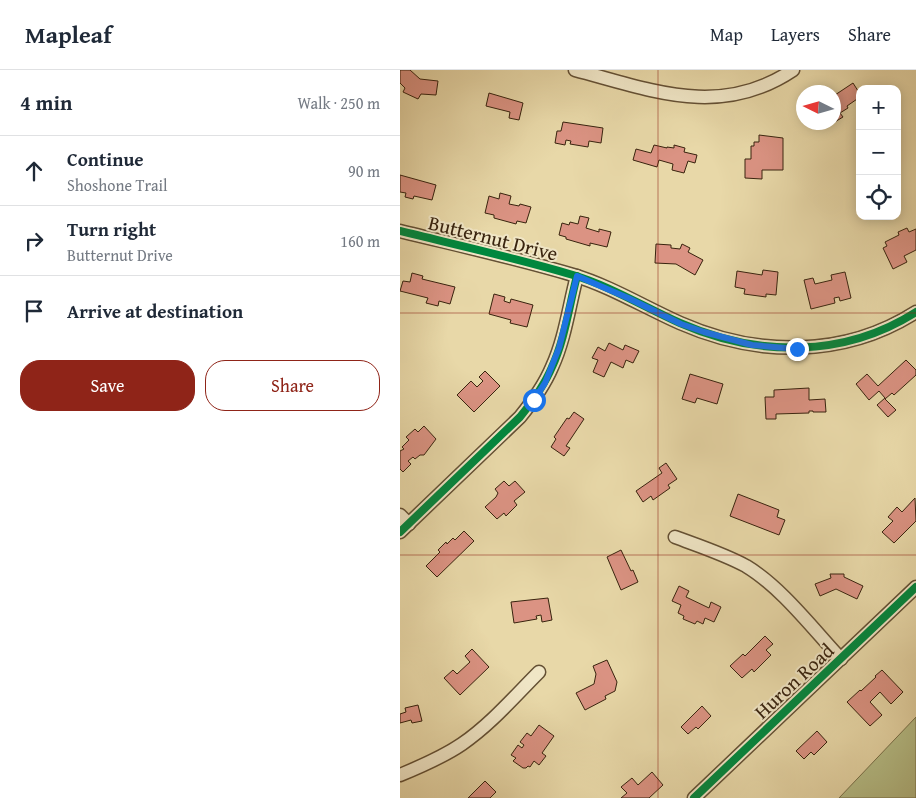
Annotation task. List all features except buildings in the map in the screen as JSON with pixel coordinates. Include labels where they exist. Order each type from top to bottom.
[{"type":"street","points":[[575,70],[672,95],[706,97],[733,95],[753,90],[793,70]]},
{"type":"street","name":"Butternut Drive","points":[[400,231],[577,276],[681,324],[752,345],[797,349],[844,342],[886,328],[916,312]]},
{"type":"street","points":[[403,523],[520,416],[534,400],[545,383],[559,348],[577,276]]},
{"type":"street","points":[[675,537],[729,558],[764,578],[842,659]]},
{"type":"street","name":"Huron Road","points":[[694,798],[916,587]]},
{"type":"street","points":[[400,775],[424,766],[464,743],[495,717],[539,672]]},
{"type":"green space","points":[[916,717],[916,798],[839,798]]},
{"type":"cycle path","points":[[400,231],[573,275],[614,291],[680,323],[709,334],[739,342],[770,347],[800,348],[830,345],[860,338],[888,327],[916,312]]},
{"type":"cycle path","points":[[400,532],[520,417],[534,399],[545,381],[564,334],[577,276]]},
{"type":"cycle path","points":[[694,798],[916,587]]},
{"type":"route","points":[[534,400],[553,367],[577,276],[681,324],[704,332],[752,345],[797,349]]}]
